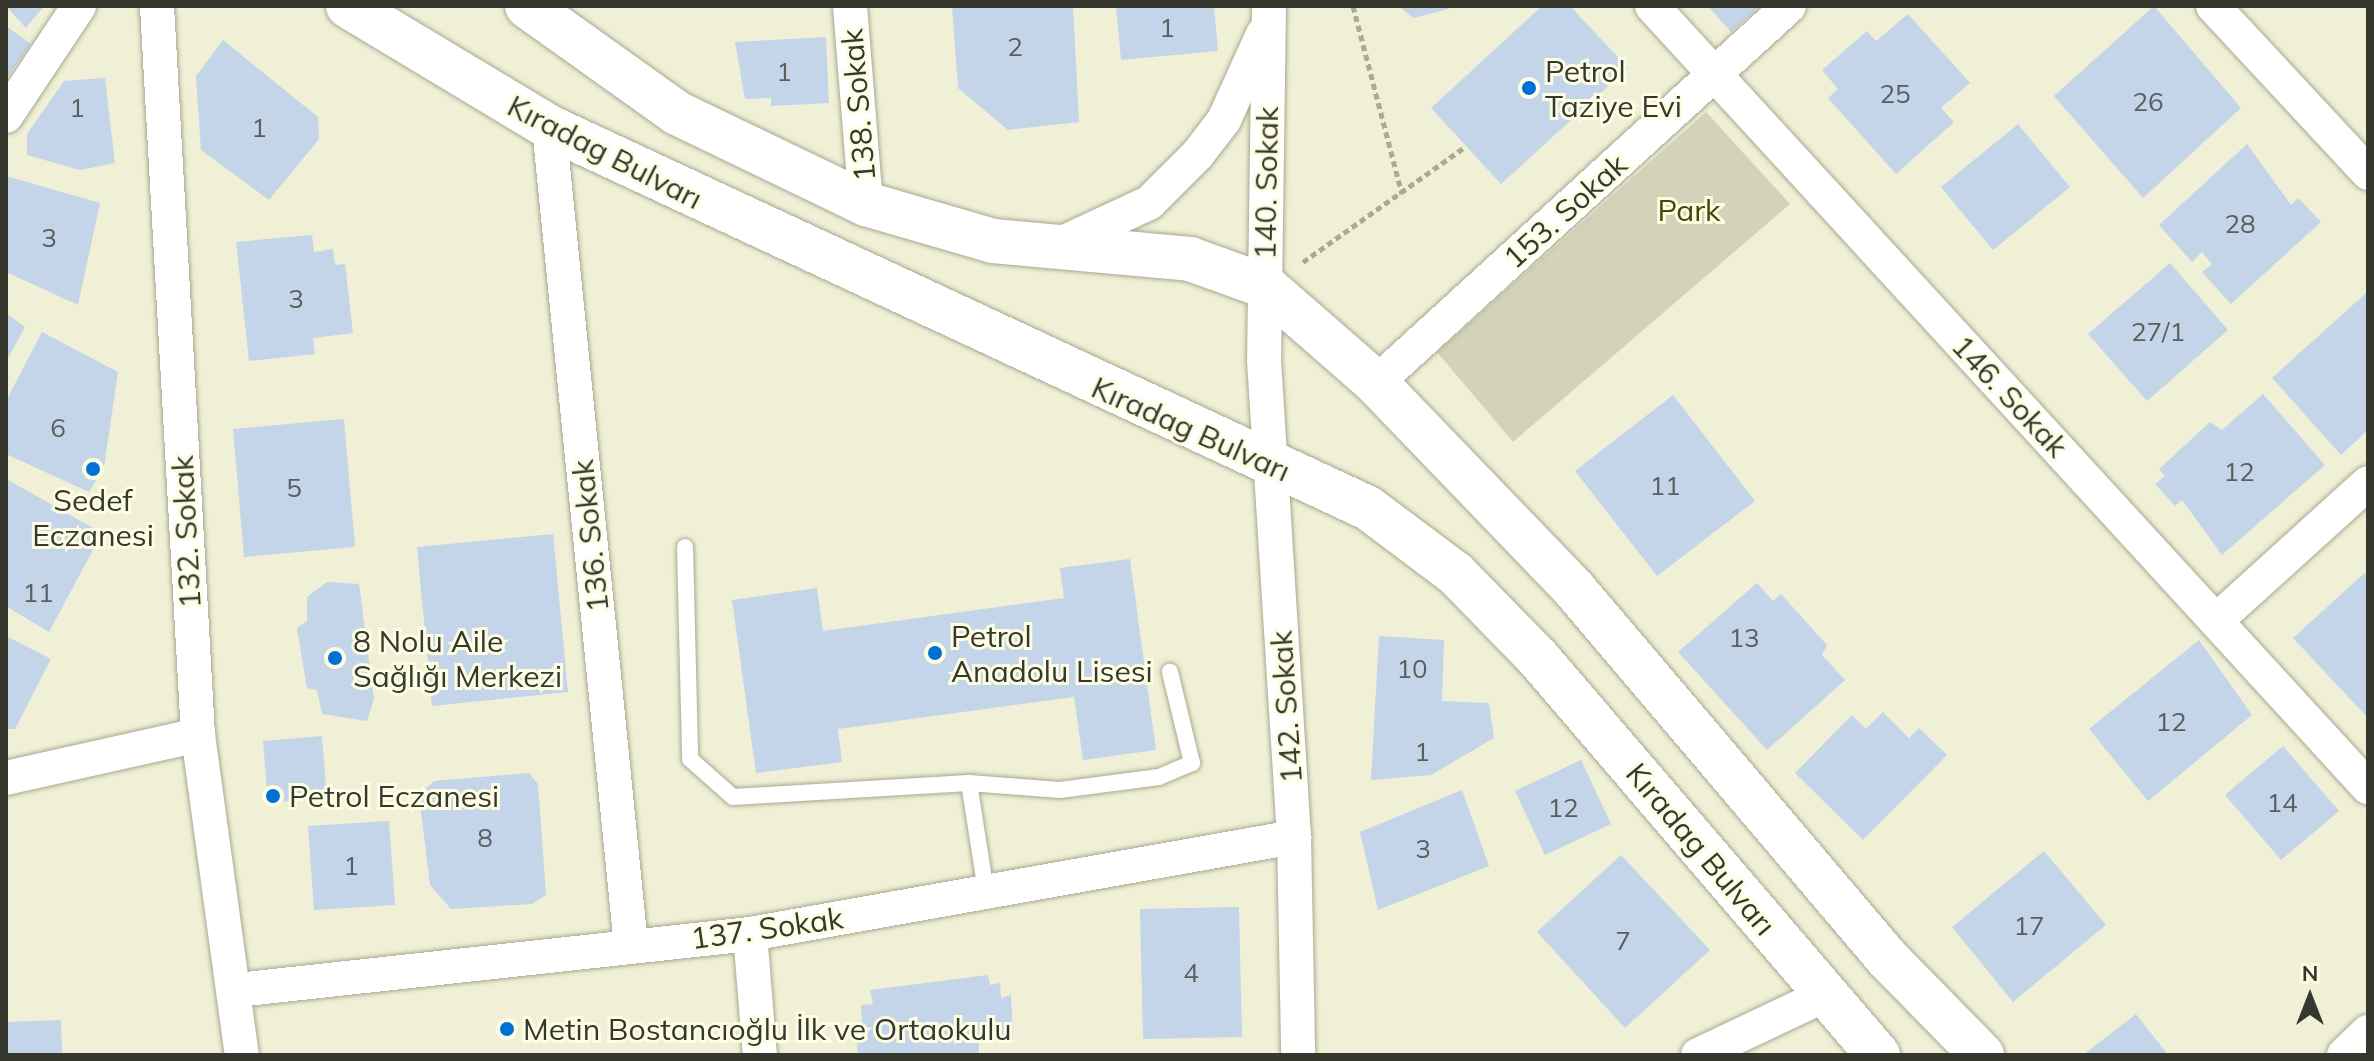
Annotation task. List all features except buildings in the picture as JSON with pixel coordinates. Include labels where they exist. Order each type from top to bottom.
[{"type":"main road","name":"Kıradag Bulvarı","points":[[348,6],[549,127],[1368,508],[1455,573],[1538,658],[1878,1055]]},
{"type":"main road","points":[[527,6],[677,113],[866,204],[993,241],[1190,259],[1265,286],[1376,383],[1574,589],[1887,958],[1982,1055]]},
{"type":"street","points":[[6,116],[79,6]]},
{"type":"street","name":"132. Sokak","points":[[157,6],[198,735],[237,990],[242,1055]]},
{"type":"street","name":"138. Sokak","points":[[850,6],[866,204]]},
{"type":"street","name":"146. Sokak","points":[[1652,6],[1712,78],[2218,619],[2368,787]]},
{"type":"street","name":"153. Sokak","points":[[1376,383],[1789,6]]},
{"type":"street","points":[[2213,6],[2368,173]]},
{"type":"street","points":[[1054,247],[1149,203],[1198,154],[1224,120],[1269,14]]},
{"type":"street","name":"140. Sokak","points":[[1264,360],[1269,14]]},
{"type":"street","name":"136. Sokak","points":[[549,127],[631,945]]},
{"type":"street","name":"142. Sokak","points":[[1264,360],[1294,837],[1298,1055]]},
{"type":"street","points":[[2218,619],[2368,483]]},
{"type":"street","points":[[6,778],[198,735]]},
{"type":"street","name":"137. Sokak","points":[[237,990],[750,934],[1294,837]]},
{"type":"street","points":[[750,934],[760,1055]]},
{"type":"street","points":[[1698,1055],[1825,995]]},
{"type":"street","points":[[2344,1055],[2368,1032]]},
{"type":"lane","points":[[685,547],[690,759],[705,776],[733,797],[969,783],[1060,790],[1159,777],[1192,763],[1170,672]]},
{"type":"lane","points":[[969,783],[986,892]]},
{"type":"path","points":[[1353,6],[1402,194]]},
{"type":"path","points":[[1265,286],[1402,194],[1466,146]]},
{"type":"green space","name":"Park","points":[[1706,112],[1790,204],[1513,442],[1437,352]]},
{"type":"place","name":"Petrol Taziye Evi","points":[[1529,88]]},
{"type":"place","name":"Sedef Eczanesi","points":[[93,469]]},
{"type":"place","name":"Petrol Anadolu Lisesi","points":[[935,653]]},
{"type":"place","name":"8 Nolu Aile Sağlığı Merkezi","points":[[335,658]]},
{"type":"place","name":"Petrol Eczanesi","points":[[273,796]]},
{"type":"place","name":"Metin Bostancıoğlu İlk ve Ortaokulu","points":[[507,1029]]}]
